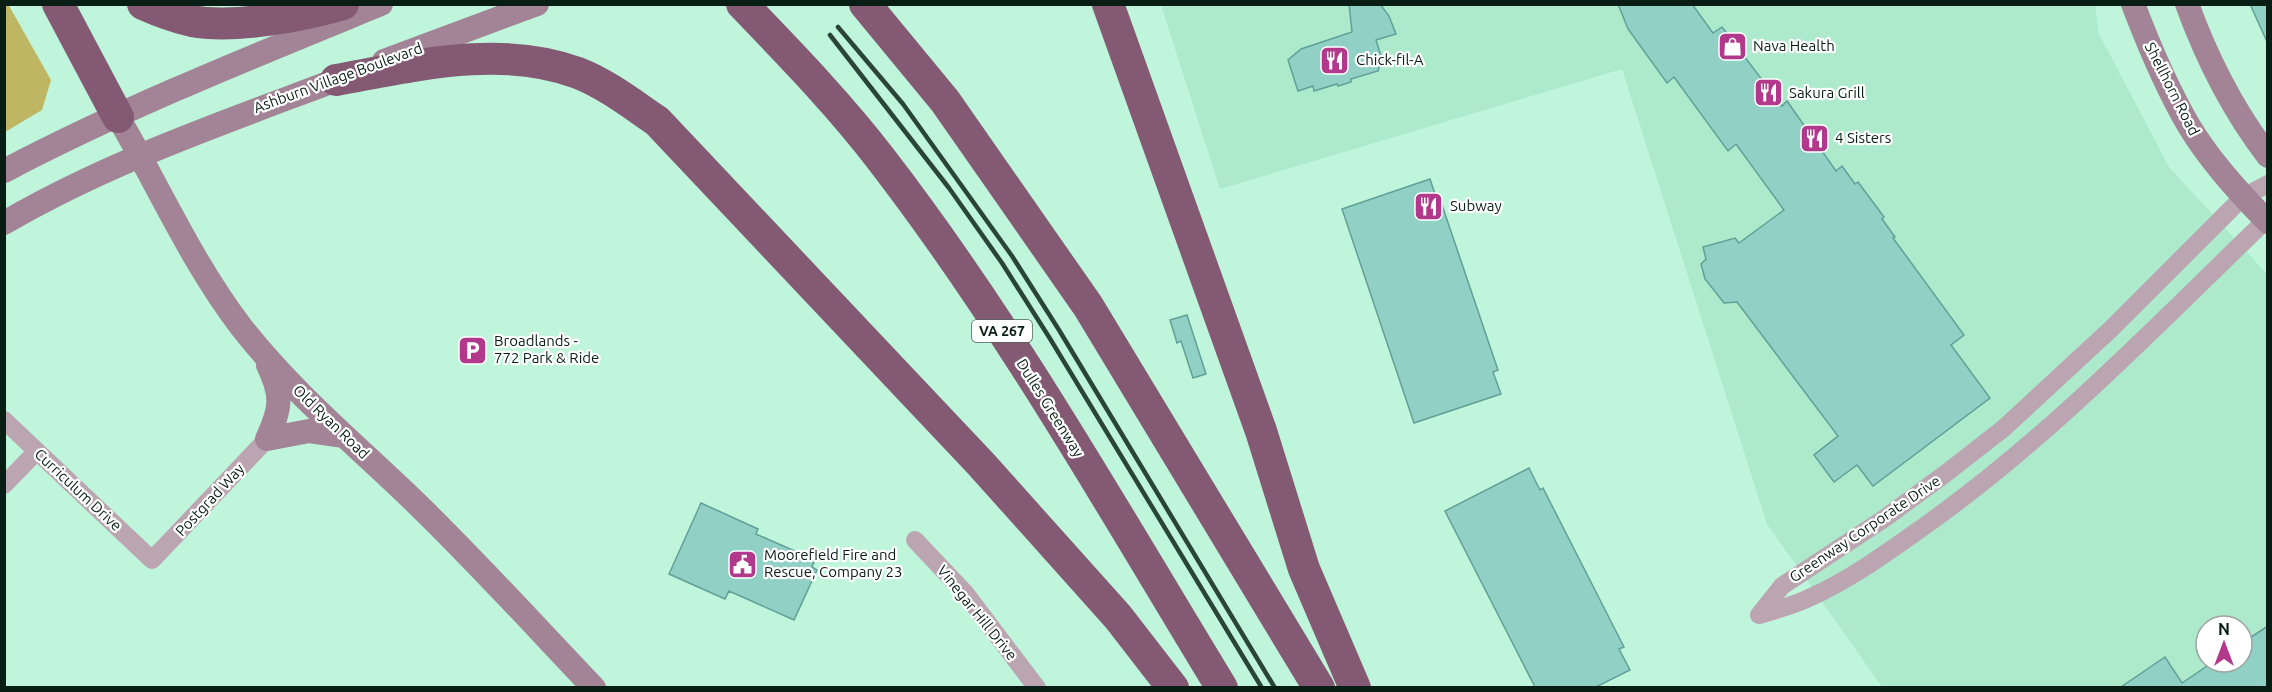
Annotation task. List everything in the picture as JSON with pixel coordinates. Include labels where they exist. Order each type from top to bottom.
[{"type":"highway","points":[[58,4],[118,117]]},
{"type":"highway","points":[[143,4],[170,15],[207,23],[252,21],[294,15],[343,4]]},
{"type":"highway","name":"Dulles Greenway","points":[[742,4],[829,98],[881,159],[952,259],[1016,353],[1222,687]]},
{"type":"highway","points":[[865,4],[945,101],[1088,306],[1319,687]]},
{"type":"highway","points":[[1108,4],[1261,431],[1304,569],[1355,687]]},
{"type":"highway","points":[[336,80],[442,61],[488,60],[540,63],[578,73],[615,93],[657,121],[981,464],[1118,616],[1173,687]]},
{"type":"main road","points":[[4,171],[56,144],[243,60],[381,4]]},
{"type":"main road","points":[[486,23],[523,4]]},
{"type":"main road","name":"Ashburn Village Boulevard","points":[[4,223],[42,201],[140,155],[229,118],[537,4]]},
{"type":"main road","name":"Shellhorn Road","points":[[2133,4],[2155,62],[2190,128],[2212,160],[2243,197],[2267,219]]},
{"type":"main road","points":[[2187,4],[2200,40],[2232,105],[2268,156]]},
{"type":"main road","name":"Old Ryan Road","points":[[118,117],[205,273],[224,304],[260,350],[415,503],[594,687]]},
{"type":"main road","points":[[260,350],[279,391],[277,418],[267,439]]},
{"type":"main road","points":[[267,439],[309,431],[345,436]]},
{"type":"street","name":"Greenway Corporate Drive","points":[[2267,219],[2052,425],[1951,508],[1833,586],[1810,598],[1759,615],[1782,586],[1885,518],[2004,428],[2111,329],[2243,197],[2268,184]]},
{"type":"street","name":"Curriculum Drive","points":[[4,420],[152,560]]},
{"type":"street","name":"Postgrad Way","points":[[152,560],[267,439]]},
{"type":"street","points":[[4,485],[37,451]]},
{"type":"street","name":"Vinegar Hill Drive","points":[[915,540],[966,594],[1037,687]]},
{"type":"shaded area","points":[[8,4],[51,80],[42,110],[5,132],[4,5]]},
{"type":"shaded area","points":[[1161,5],[2095,5],[2099,34],[2169,167],[2267,274],[2267,687],[1882,687],[1767,524],[1622,69],[1220,189]]},
{"type":"building","name":"Chick-fil-A","points":[[1349,4],[1380,4],[1389,16],[1396,34],[1376,40],[1382,59],[1378,71],[1351,79],[1351,82],[1338,86],[1337,84],[1314,91],[1313,86],[1298,91],[1288,60],[1301,49],[1352,32]]},
{"type":"building","points":[[1618,4],[1692,4],[1713,33],[1722,27],[1782,106],[1787,101],[1836,171],[1842,166],[1855,184],[1858,182],[1884,217],[1882,219],[1895,237],[1893,238],[1964,335],[1951,345],[1990,398],[1873,486],[1857,465],[1834,482],[1814,455],[1838,436],[1737,302],[1724,303],[1705,279],[1701,264],[1706,259],[1703,247],[1735,238],[1739,243],[1784,210],[1736,144],[1728,151],[1674,77],[1667,83],[1628,29]]},
{"type":"building","points":[[2250,4],[2268,4],[2268,44]]},
{"type":"building","points":[[1430,179],[1438,203],[1441,202],[1498,370],[1493,372],[1501,394],[1414,423],[1342,209]]},
{"type":"building","points":[[1187,315],[1206,374],[1193,378],[1181,341],[1177,343],[1170,320]]},
{"type":"building","points":[[1529,468],[1540,490],[1543,488],[1624,647],[1619,649],[1630,670],[1596,687],[1535,687],[1445,511]]},
{"type":"building","name":"Moorefield Fire and Rescue, Company 23","points":[[701,503],[758,529],[756,534],[815,560],[812,567],[817,570],[794,620],[729,591],[725,599],[669,574]]},
{"type":"building","points":[[2268,626],[2268,687],[2121,687],[2165,657],[2182,683],[2195,674],[2254,674],[2254,635]]},
{"type":"railway","points":[[838,27],[903,104],[1012,256],[1275,688]]},
{"type":"railway","points":[[830,35],[949,188],[1002,263],[1262,688]]},
{"type":"place","name":"Nava Health","points":[[1732,46]]},
{"type":"place","name":"Chick-fil-A","points":[[1335,60]]},
{"type":"place","name":"Sakura Grill","points":[[1768,93]]},
{"type":"place","name":"4 Sisters","points":[[1814,138]]},
{"type":"place","name":"Subway","points":[[1429,206]]},
{"type":"place","name":"Broadlands - 772 Park & Ride","points":[[473,350]]},
{"type":"place","name":"Moorefield Fire and Rescue, Company 23","points":[[743,564]]}]
